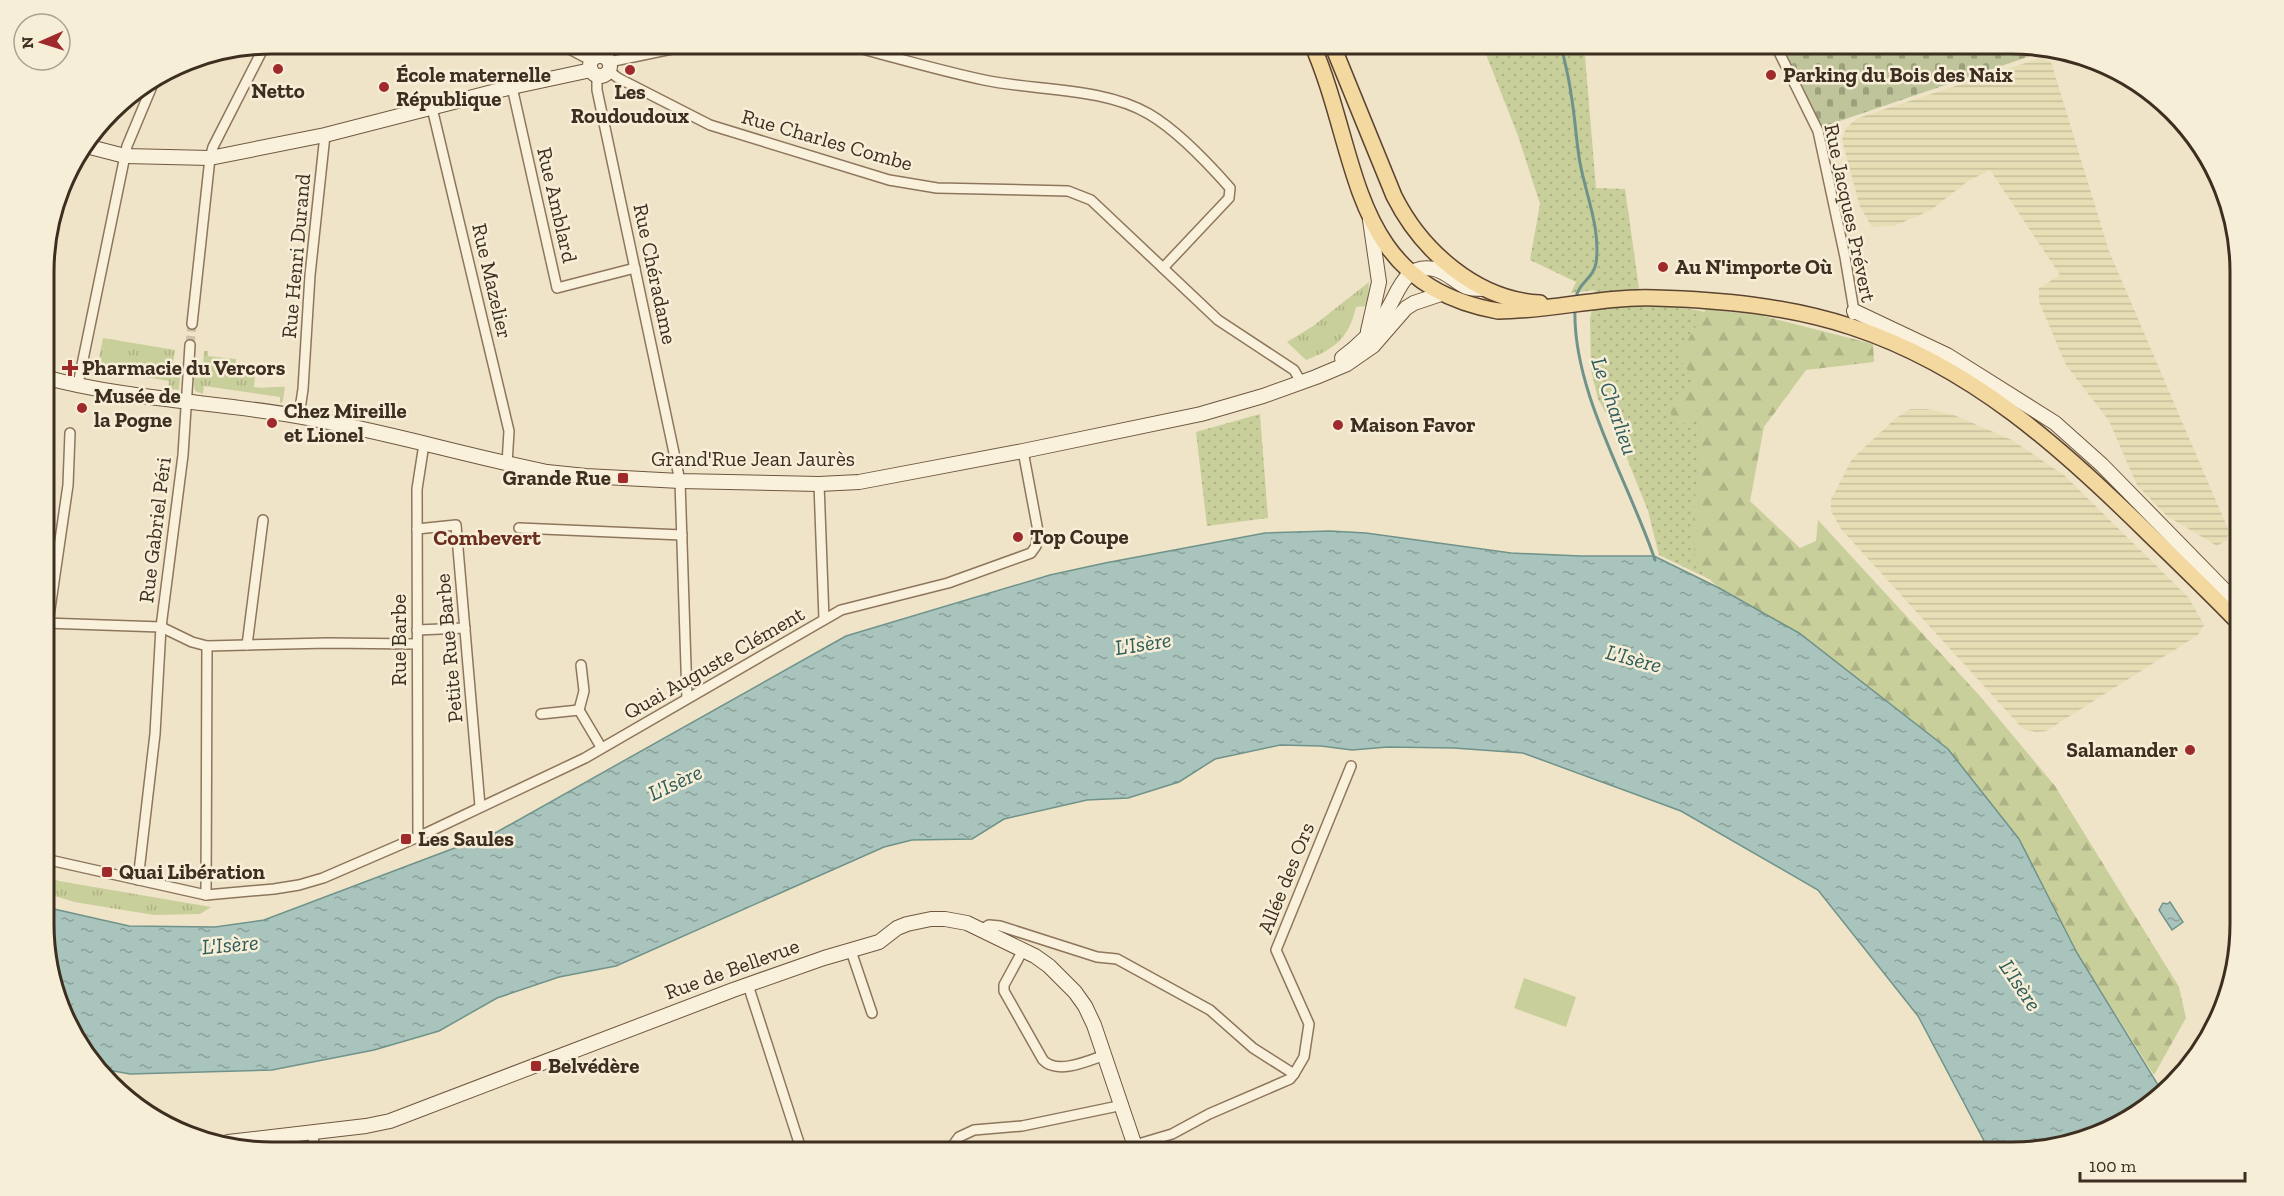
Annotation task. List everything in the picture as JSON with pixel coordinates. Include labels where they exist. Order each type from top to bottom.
[{"type":"main road","points":[[1316,54],[1327,83],[1356,182],[1369,215],[1390,251],[1411,273],[1441,294],[1498,311],[1620,299],[1652,298],[1730,302],[1790,310],[1850,326],[1923,357],[1966,381],[2032,427],[2096,482],[2230,614]]},
{"type":"main road","points":[[1336,54],[1404,217],[1418,235],[1443,261],[1462,275],[1489,289],[1518,300],[1564,304]]},
{"type":"street","points":[[192,324],[210,158],[213,147],[260,54]]},
{"type":"street","name":"Rue Charles Combe","points":[[582,54],[601,63],[618,78],[710,125],[889,180],[936,188],[1068,191],[1091,200],[1218,320],[1294,370],[1300,382]]},
{"type":"street","points":[[93,148],[125,156],[210,158],[325,135],[601,63],[646,54]]},
{"type":"street","points":[[882,54],[984,80],[1100,96],[1125,103],[1150,114],[1202,157],[1230,188],[1229,198],[1163,268]]},
{"type":"street","name":"Rue Jacques Prévert","points":[[1780,54],[1818,131],[1854,311],[1850,326]]},
{"type":"street","name":"Rue Chéradame","points":[[601,63],[597,90],[680,481],[687,698]]},
{"type":"street","name":"Rue Amblard","points":[[512,87],[557,288],[635,268]]},
{"type":"street","points":[[78,384],[127,146],[150,92]]},
{"type":"street","name":"Rue Mazelier","points":[[432,108],[509,431],[507,464]]},
{"type":"street","name":"Rue Henri Durand","points":[[299,416],[303,389],[310,275],[325,135]]},
{"type":"street","points":[[1367,335],[1379,282],[1369,215]]},
{"type":"street","points":[[1316,377],[1353,350],[1367,335],[1384,315],[1404,278],[1411,273],[1434,269],[1466,287],[1489,289]]},
{"type":"street","points":[[1316,377],[1347,364],[1373,346],[1406,308],[1441,294]]},
{"type":"street","points":[[1854,311],[1947,355],[2055,423],[2102,465],[2230,596]]},
{"type":"street","name":"Rue Gabriel Péri","points":[[138,880],[155,734],[161,627],[183,455],[190,345]]},
{"type":"street","name":"Grand'Rue Jean Jaurès","points":[[54,378],[78,384],[90,380],[171,393],[185,401],[299,416],[547,472],[586,477],[819,484],[859,482],[1200,414],[1263,396],[1316,377]]},
{"type":"street","points":[[54,573],[68,485],[70,433]]},
{"type":"street","name":"Rue Barbe","points":[[418,837],[417,489],[424,444]]},
{"type":"street","name":"Quai Auguste Clément","points":[[54,861],[206,895],[299,885],[323,878],[418,837],[585,758],[841,610],[948,582],[1032,553],[1036,546],[1038,531],[1023,451]]},
{"type":"street","points":[[819,484],[824,619]]},
{"type":"street","points":[[247,645],[263,520]]},
{"type":"street","name":"Petite Rue Barbe","points":[[417,529],[456,525],[480,806]]},
{"type":"street","points":[[519,528],[682,535]]},
{"type":"street","points":[[54,623],[161,627],[192,642],[207,646],[417,644]]},
{"type":"street","points":[[417,630],[465,628]]},
{"type":"street","points":[[206,895],[207,646]]},
{"type":"street","points":[[580,665],[584,691],[579,710],[601,747]]},
{"type":"street","points":[[541,714],[579,710]]},
{"type":"street","name":"Allée des Ors","points":[[1294,1074],[1304,1058],[1309,1024],[1276,950],[1351,766]]},
{"type":"street","name":"Rue de Bellevue","points":[[245,1140],[366,1126],[415,1113],[748,985],[824,958],[879,942],[897,928],[918,921],[945,919],[967,923],[1023,950],[1049,966],[1075,992],[1085,1006],[1105,1055],[1134,1142]]},
{"type":"street","points":[[982,929],[989,925],[1000,926],[1097,957],[1117,959],[1210,1010],[1253,1048],[1294,1074],[1290,1079],[1209,1114],[1153,1142]]},
{"type":"street","points":[[1023,950],[1004,985],[1004,991],[1043,1060],[1047,1064],[1060,1067],[1105,1055]]},
{"type":"street","points":[[851,951],[872,1013]]},
{"type":"street","points":[[748,985],[799,1142]]},
{"type":"street","points":[[955,1142],[959,1137],[974,1130],[1022,1126],[1123,1105]]},
{"type":"street","points":[[312,1133],[314,1142]]},
{"type":"shaded area","points":[[2041,58],[2051,62],[2109,251],[2228,529],[2227,540],[2217,546],[2167,516],[2137,485],[2109,421],[2066,365],[2039,302],[2039,288],[2060,275],[1990,170],[1968,181],[1931,210],[1894,226],[1872,227],[1860,207],[1842,140],[1846,128],[1858,118]]},
{"type":"shaded area","points":[[1910,409],[1927,409],[1954,415],[2012,440],[2065,476],[2188,597],[2204,625],[2198,635],[2046,731],[2036,732],[2023,729],[1841,529],[1831,511],[1831,500],[1852,459],[1896,418]]},
{"type":"green space","points":[[1486,54],[1585,54],[1596,188],[1625,189],[1641,302],[1696,310],[1810,336],[1775,413],[1725,438],[1709,579],[1659,555],[1648,511],[1616,431],[1598,399],[1591,370],[1590,319],[1595,290],[1571,293],[1576,282],[1530,260],[1540,204],[1518,136]]},
{"type":"green space","points":[[1787,54],[2033,55],[1822,127]]},
{"type":"green space","points":[[1369,282],[1368,306],[1356,307],[1345,334],[1333,347],[1306,360],[1287,342],[1313,326]]},
{"type":"green space","points":[[1706,309],[1759,315],[1873,344],[1874,362],[1806,370],[1764,427],[1750,501],[1800,548],[1816,541],[1818,520],[1979,695],[2055,786],[2179,987],[2186,1018],[2154,1075],[2077,953],[2019,839],[1948,749],[1799,633],[1719,588],[1695,566],[1693,525],[1701,418],[1675,426],[1668,405],[1697,383],[1678,357]]},
{"type":"green space","points":[[103,338],[175,350],[171,375],[180,376],[179,390],[168,389],[169,381],[98,369],[97,377],[87,375],[89,362],[98,363]]},
{"type":"green space","points":[[204,351],[208,351],[208,356],[236,359],[236,363],[256,366],[254,387],[285,387],[283,401],[280,404],[280,397],[204,386],[203,394],[195,391],[193,377],[202,378]]},
{"type":"green space","points":[[1260,414],[1268,518],[1207,526],[1196,432]]},
{"type":"green space","points":[[54,879],[211,907],[200,914],[154,915],[74,902],[54,896]]},
{"type":"green space","points":[[1524,978],[1576,997],[1566,1027],[1514,1008]]},
{"type":"water","name":"L'Isère","points":[[1330,531],[1366,533],[1511,553],[1654,556],[1719,588],[1799,633],[1948,749],[2019,839],[2077,953],[2158,1086],[2109,1120],[2069,1135],[2027,1142],[1985,1142],[1918,1016],[1818,890],[1681,811],[1523,753],[1454,748],[1388,747],[1352,750],[1321,746],[1280,745],[1215,759],[1179,782],[1128,798],[1087,800],[1004,819],[972,839],[912,840],[884,847],[616,966],[559,977],[497,998],[439,1031],[374,1050],[272,1070],[130,1074],[110,1070],[76,1021],[58,967],[54,939],[54,909],[129,926],[215,927],[264,920],[497,832],[846,636],[1050,575],[1265,533]]},
{"type":"water","points":[[2170,902],[2183,922],[2172,930],[2159,910],[2163,903]]},
{"type":"waterway","name":"Le Charlieu","points":[[1563,54],[1580,163],[1592,213],[1597,251],[1595,268],[1580,288],[1576,298]]},
{"type":"waterway","name":"Le Charlieu","points":[[1575,308],[1577,339],[1592,404],[1655,560]]},
{"type":"tunnel","points":[[190,345],[192,324]]},
{"type":"place","name":"Netto","points":[[278,69]]},
{"type":"place","name":"Les Roudoudoux","points":[[630,70]]},
{"type":"place","name":"Parking du Bois des Naix","points":[[1771,75]]},
{"type":"place","name":"École maternelle République","points":[[384,87]]},
{"type":"place","name":"Au N'importe Où","points":[[1663,267]]},
{"type":"place","name":"Pharmacie du Vercors","points":[[70,368]]},
{"type":"place","name":"Musée de la Pogne","points":[[82,408]]},
{"type":"place","name":"Chez Mireille et Lionel","points":[[272,423]]},
{"type":"place","name":"Maison Favor","points":[[1338,425]]},
{"type":"place","name":"Grande Rue","points":[[623,478]]},
{"type":"place","name":"Top Coupe","points":[[1018,537]]},
{"type":"place","name":"Salamander","points":[[2190,750]]},
{"type":"place","name":"Les Saules","points":[[406,839]]},
{"type":"place","name":"Quai Libération","points":[[107,872]]},
{"type":"place","name":"Belvédère","points":[[536,1066]]},
{"type":"district","name":"Combevert","points":[[487,537]]}]
